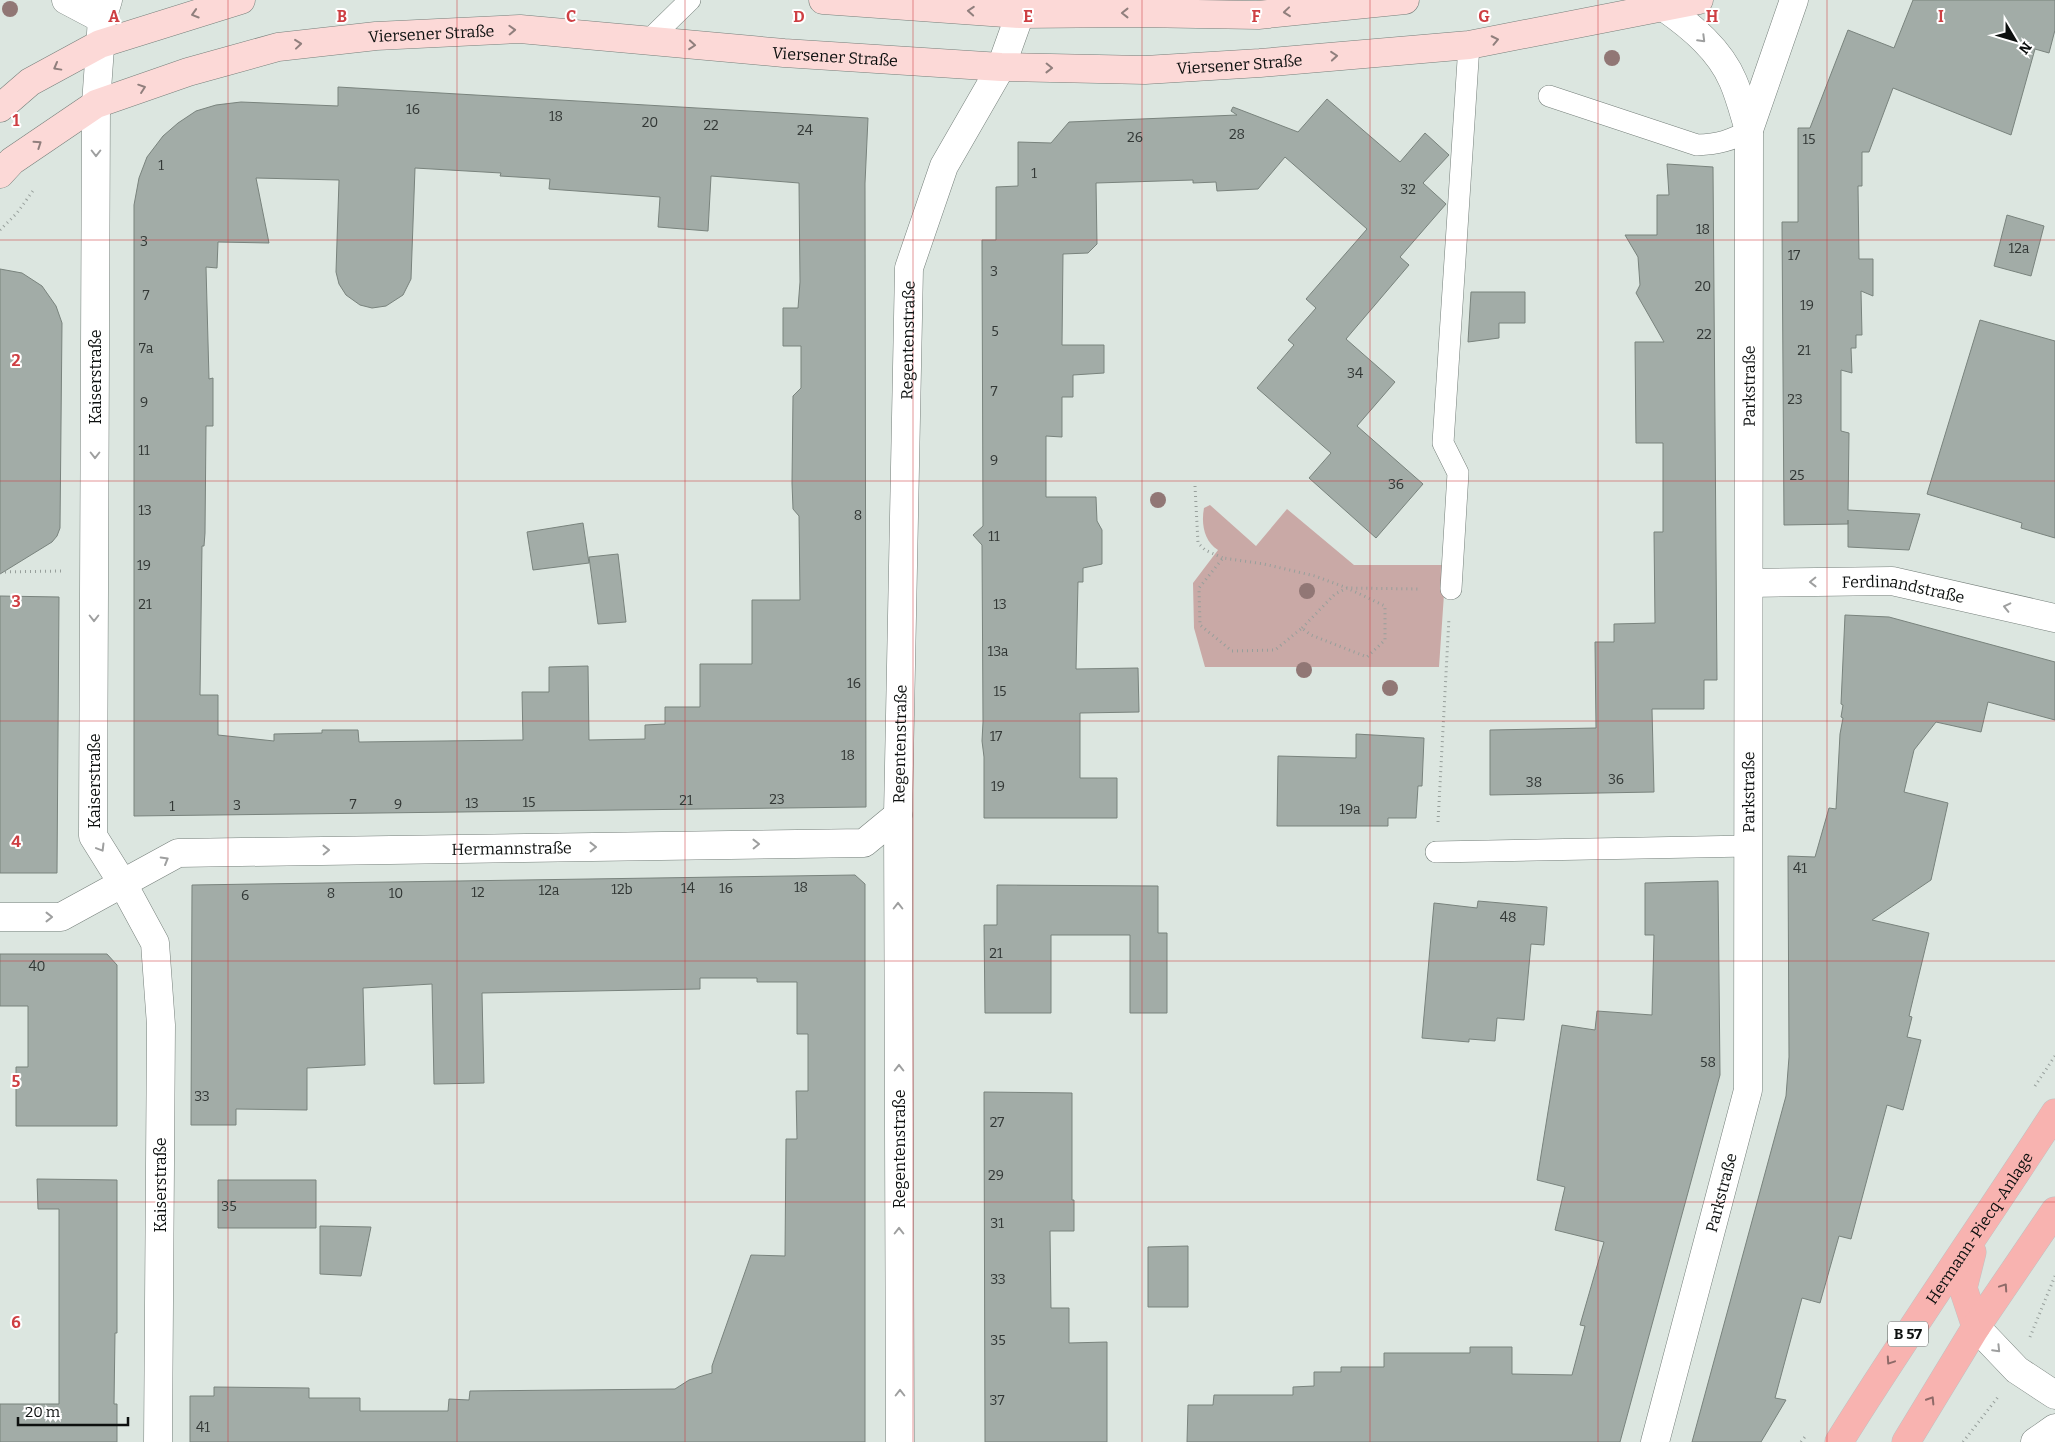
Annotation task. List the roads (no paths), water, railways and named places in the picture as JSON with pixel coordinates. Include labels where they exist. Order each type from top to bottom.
[{"type":"main road","points":[[0,108],[103,21],[241,0]]},
{"type":"main road","points":[[824,0],[1136,13],[1258,15],[1405,0]]},
{"type":"main road","name":"Viersener Straße","points":[[0,174],[12,161],[96,104],[188,72],[278,47],[376,36],[520,30],[794,53],[1001,67],[1145,70],[1260,63],[1469,45],[1699,0]]},
{"type":"main road","name":"Hermann-Piecq-Anlage","points":[[1839,1442],[1872,1387],[1977,1234],[2055,1113]]},
{"type":"main road","points":[[1906,1442],[1976,1327],[2055,1211]]},
{"type":"main road","points":[[1976,1327],[1963,1288],[1977,1234]]},
{"type":"street","points":[[66,0],[103,21]]},
{"type":"street","name":"Parkstraße","points":[[1749,130],[1794,0]]},
{"type":"street","name":"Regentenstraße","points":[[900,1442],[898,815],[909,268],[944,166],[1001,67],[1021,7]]},
{"type":"street","name":"Parkstraße","points":[[1655,1442],[1748,1090],[1749,130],[1733,80],[1724,64],[1699,35],[1665,8]]},
{"type":"street","name":"Kaiserstraße","points":[[103,21],[96,104],[93,836],[123,884],[155,943],[161,1026],[158,1442]]},
{"type":"street","name":"Ferdinandstraße","points":[[1749,583],[1892,581],[2055,618]]},
{"type":"street","name":"Hermannstraße","points":[[0,917],[61,917],[178,852],[864,842],[898,815]]},
{"type":"street","points":[[1976,1327],[2017,1370],[2055,1395]]},
{"type":"street","points":[[2035,1442],[2055,1428]]},
{"type":"lane","points":[[648,41],[690,0]]},
{"type":"lane","points":[[1450,589],[1458,473],[1442,443],[1469,45]]},
{"type":"lane","points":[[1549,96],[1697,145],[1718,144],[1749,130]]},
{"type":"lane","points":[[1436,852],[1749,846]]}]
